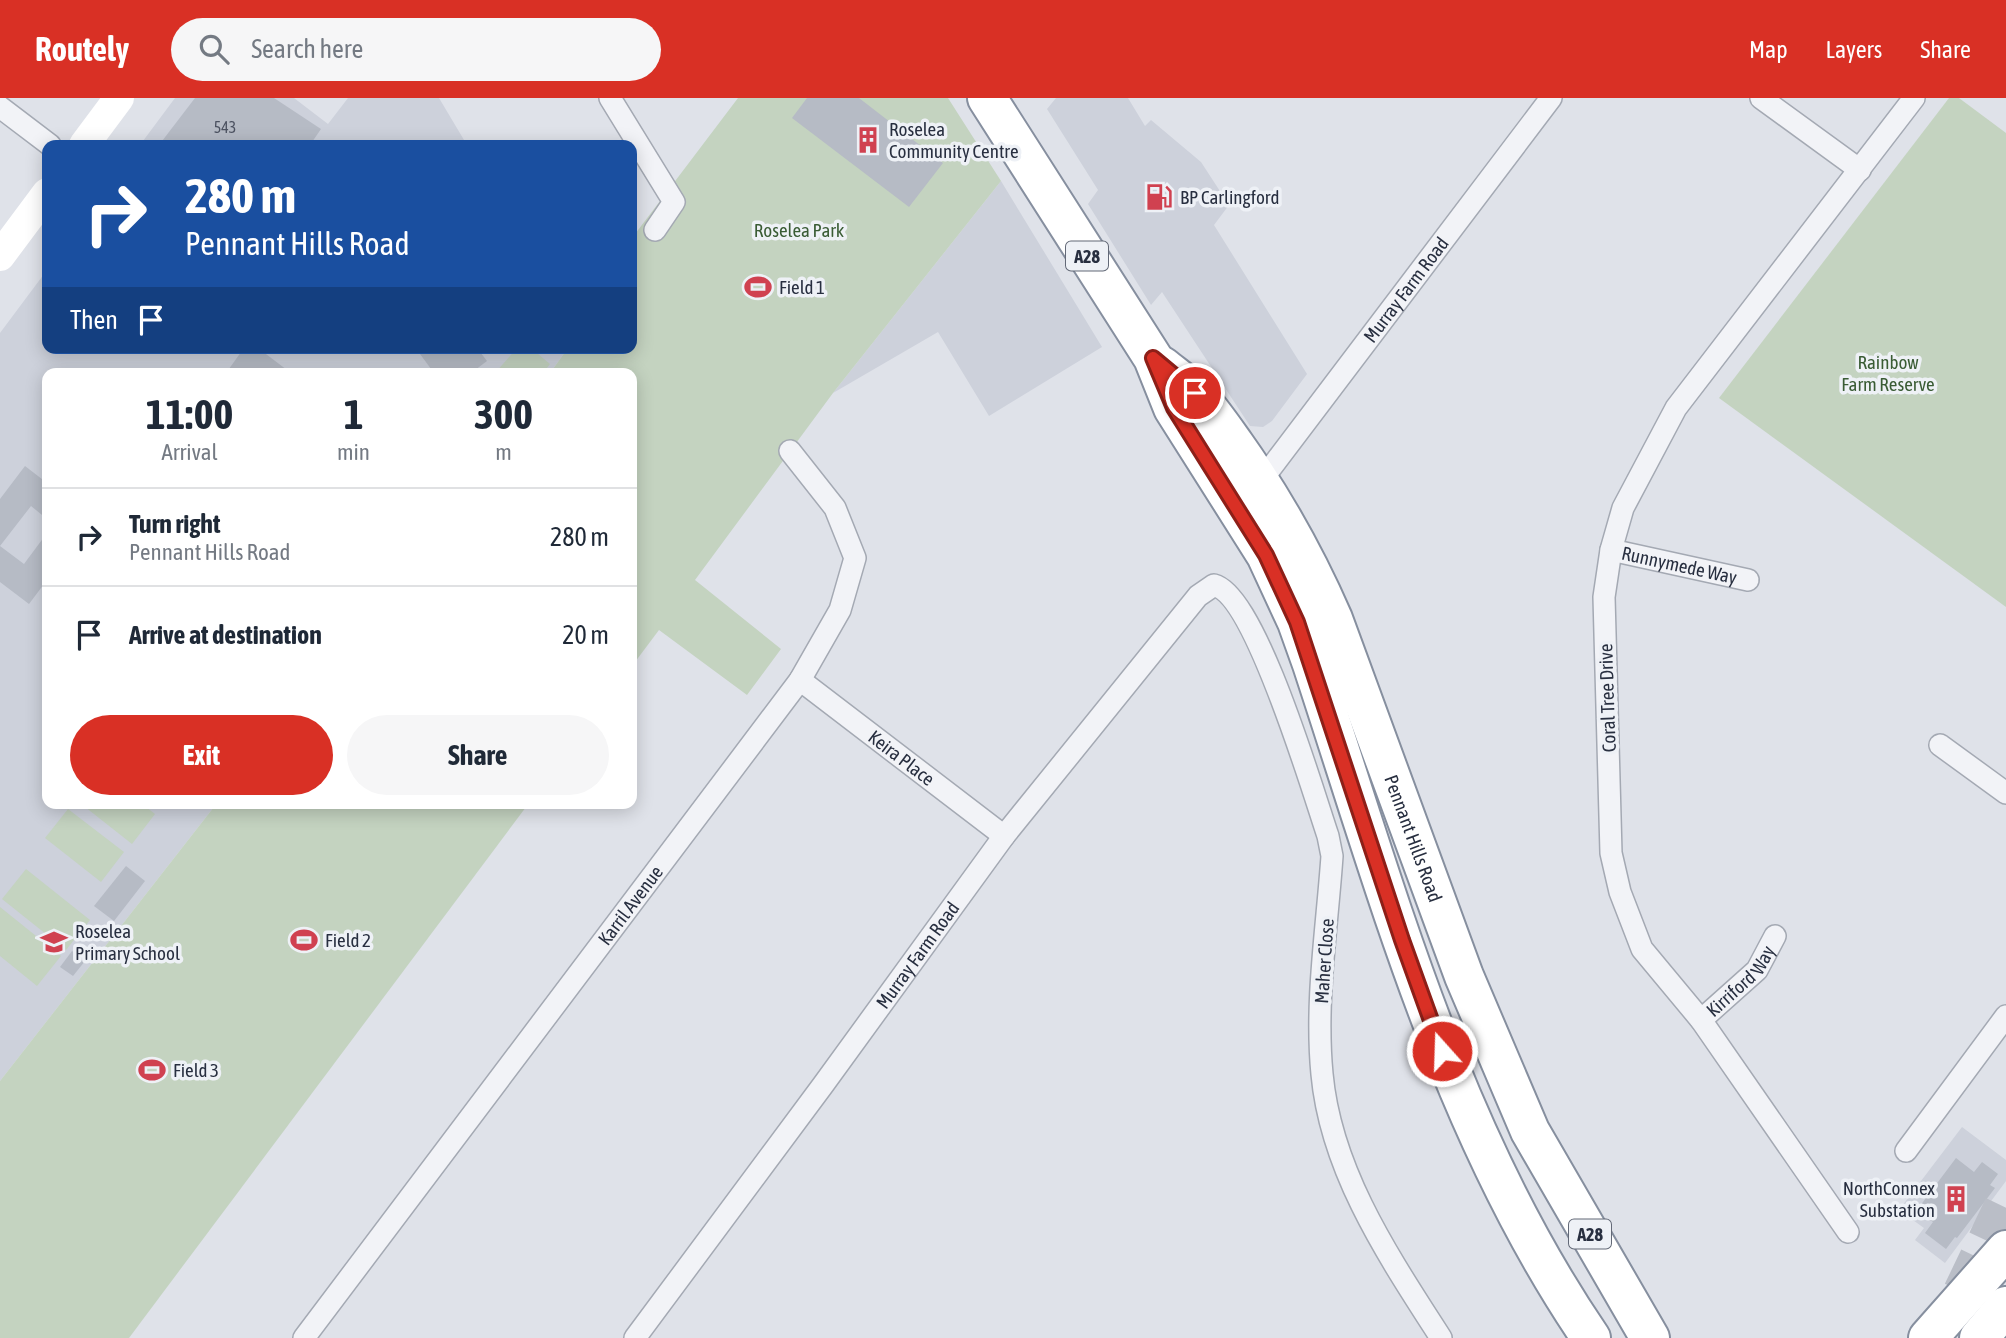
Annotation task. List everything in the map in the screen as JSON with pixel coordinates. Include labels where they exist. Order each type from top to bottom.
[{"type":"highway","name":"Pennant Hills Road","points":[[988,98],[1153,358],[1174,408],[1266,555],[1297,622],[1312,664],[1402,940],[1449,1070],[1511,1202],[1571,1309],[1591,1338]]},
{"type":"highway","name":"Pennant Hills Road","points":[[1153,358],[1195,393],[1261,481],[1292,532],[1333,620],[1455,952],[1530,1131],[1650,1338]]},
{"type":"highway","points":[[1261,481],[1254,491],[1253,502],[1264,524],[1266,555]]},
{"type":"highway","points":[[1928,1338],[2006,1250]]},
{"type":"highway","points":[[1979,1338],[2006,1306]]},
{"type":"street","points":[[87,140],[119,98]]},
{"type":"street","points":[[610,98],[636,140]]},
{"type":"street","name":"Murray Farm Road","points":[[1261,481],[1551,98]]},
{"type":"street","points":[[1761,98],[1860,170]]},
{"type":"street","name":"Coral Tree Drive","points":[[1848,1232],[1701,1020],[1642,949],[1620,892],[1611,853],[1604,597],[1611,550],[1623,508],[1676,408],[1914,98]]},
{"type":"street","points":[[0,107],[43,140]]},
{"type":"street","points":[[637,142],[674,202],[655,230]]},
{"type":"street","points":[[0,256],[42,200]]},
{"type":"street","name":"Karril Avenue","points":[[309,1337],[800,680],[840,610],[855,558],[835,508],[790,451]]},
{"type":"street","name":"Runnymede Way","points":[[1611,550],[1748,580]]},
{"type":"street","name":"Murray Farm Road","points":[[635,1338],[1004,836],[1198,596],[1214,585]]},
{"type":"street","name":"Maher Close","points":[[1214,585],[1231,596],[1256,639],[1283,702],[1328,836],[1332,856],[1319,998],[1322,1075],[1335,1136],[1359,1200],[1384,1249],[1440,1338]]},
{"type":"street","name":"Keira Place","points":[[800,680],[1004,836]]},
{"type":"street","points":[[1940,745],[2006,793]]},
{"type":"street","name":"Kirriford Way","points":[[1701,1020],[1757,970],[1775,936]]},
{"type":"street","points":[[1906,1151],[2006,1016]]},
{"type":"shaded area","points":[[175,98],[294,98],[328,124],[348,98],[439,98],[464,140],[144,140]]},
{"type":"shaded area","points":[[1056,98],[1128,98],[1145,126],[1151,120],[1201,162],[1229,205],[1214,225],[1307,374],[1272,421],[1263,427],[1250,426],[1162,292],[1151,305],[1088,204],[1098,190],[1047,109]]},
{"type":"shaded area","points":[[1001,181],[1102,347],[989,416],[938,332],[833,393]]},
{"type":"shaded area","name":"Roselea Primary School","points":[[42,277],[42,354],[564,354],[554,368],[42,368],[42,809],[212,809],[0,1081],[0,333]]},
{"type":"shaded area","points":[[1962,1127],[2006,1160],[2006,1181],[1945,1263],[1915,1240],[1924,1228],[1899,1210]]},
{"type":"green space","name":"Roselea Park","points":[[738,98],[948,98],[1001,181],[833,393],[695,580],[781,649],[747,695],[659,630],[637,659],[637,368],[554,368],[564,354],[637,354],[637,231]]},
{"type":"green space","name":"Rainbow Farm Reserve","points":[[1949,98],[1959,98],[2006,133],[2006,607],[1719,398]]},
{"type":"green space","points":[[512,354],[538,354],[550,364],[547,368],[499,368]]},
{"type":"green space","points":[[68,809],[124,852],[101,882],[45,838]]},
{"type":"green space","points":[[88,809],[149,809],[155,814],[132,844]]},
{"type":"green space","points":[[212,809],[525,809],[129,1338],[0,1338],[0,1081]]},
{"type":"green space","points":[[26,869],[90,920],[66,950],[2,899]]},
{"type":"green space","points":[[0,907],[61,956],[37,986],[0,956]]},
{"type":"building","points":[[195,98],[274,98],[321,129],[313,140],[163,140]]},
{"type":"building","name":"Roselea Community Centre","points":[[807,98],[859,98],[943,163],[909,207],[792,118]]},
{"type":"building","points":[[240,354],[266,354],[284,368],[230,368]]},
{"type":"building","points":[[420,354],[482,354],[487,361],[478,368],[430,368]]},
{"type":"building","points":[[25,466],[42,479],[42,515],[31,506],[0,546],[0,499]]},
{"type":"building","points":[[42,540],[42,587],[29,604],[0,582],[0,546],[24,564]]},
{"type":"building","points":[[126,866],[145,881],[114,921],[94,906]]},
{"type":"building","points":[[72,951],[85,961],[73,976],[60,967]]},
{"type":"building","name":"NorthConnex Substation","points":[[1956,1158],[1974,1172],[1982,1162],[1998,1174],[1990,1185],[1995,1188],[1946,1249],[1925,1233],[1933,1222],[1917,1210]]},
{"type":"tunnel","points":[[1962,1292],[2006,1200]]},
{"type":"place","name":"Roselea Community Centre","points":[[868,140]]},
{"type":"place","name":"BP Carlingford","points":[[1159,197]]},
{"type":"place","name":"Field 1","points":[[758,287]]},
{"type":"place","name":"Field 2","points":[[304,940]]},
{"type":"place","name":"Roselea Primary School","points":[[54,942]]},
{"type":"place","name":"Field 3","points":[[152,1070]]},
{"type":"place","name":"NorthConnex Substation","points":[[1956,1199]]},
{"type":"route","points":[[1195,393],[1153,358],[1174,408],[1266,555],[1297,622],[1402,940],[1442,1051]]}]
